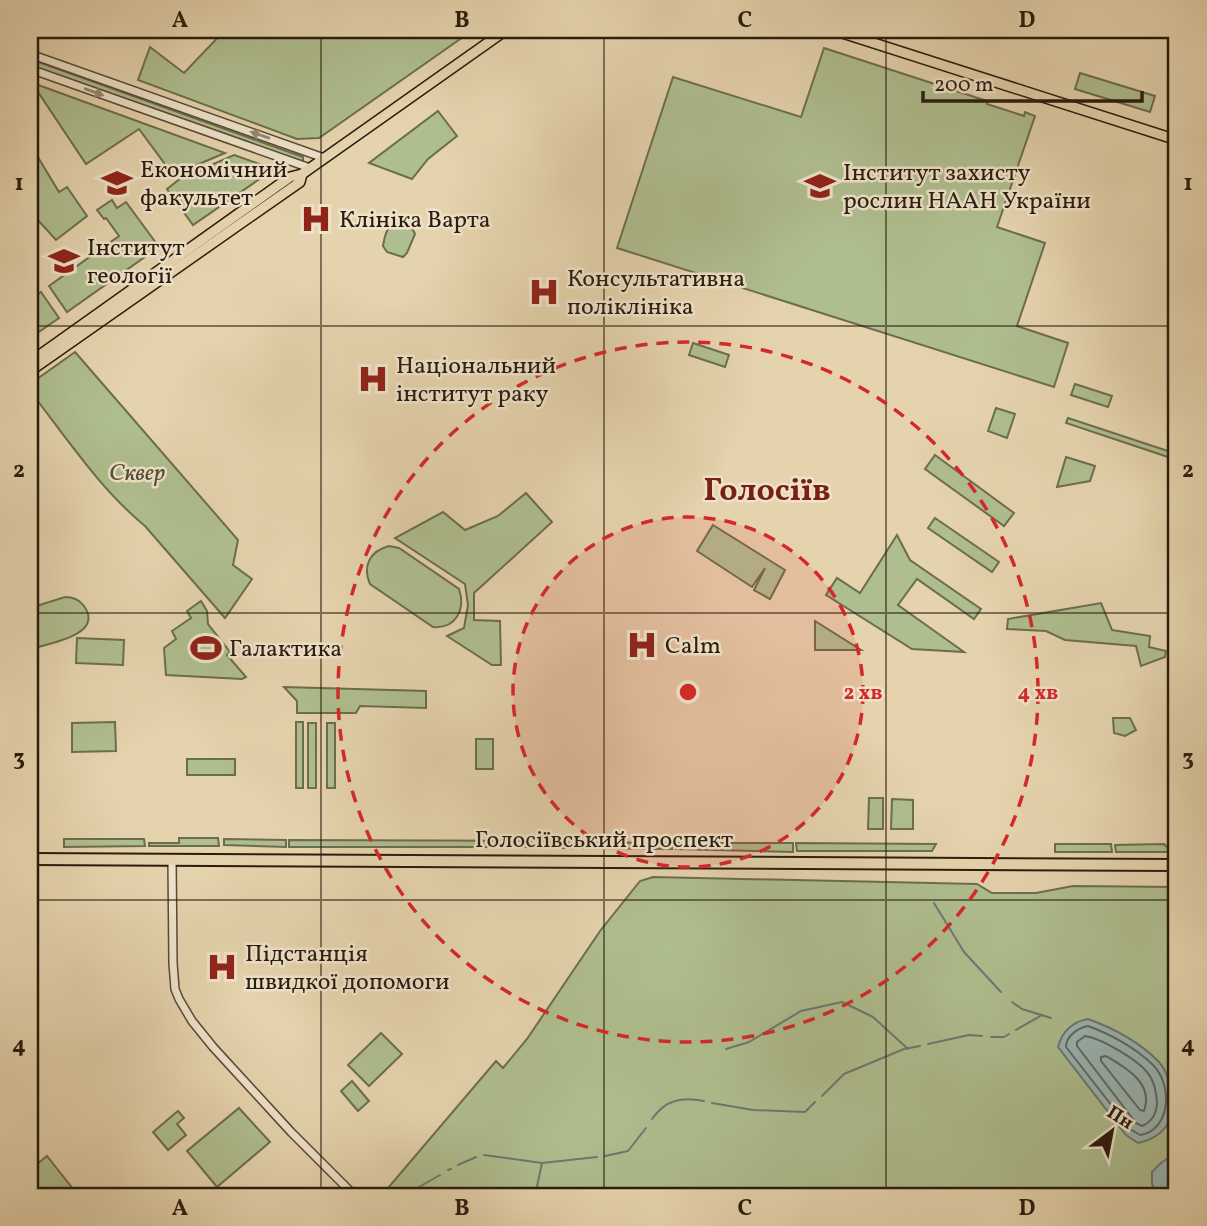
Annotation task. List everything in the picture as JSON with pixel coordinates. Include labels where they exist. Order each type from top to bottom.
[{"type":"highway","name":"Голосіївський проспект","points":[[30,859],[1177,864]]},
{"type":"main road","points":[[30,362],[290,177],[306,171],[506,30]]},
{"type":"main road","points":[[833,30],[1177,140]]},
{"type":"main road","points":[[30,372],[300,182],[306,171]]},
{"type":"street","points":[[30,54],[324,158]]},
{"type":"street","points":[[30,69],[306,171]]},
{"type":"street","points":[[172,859],[174,989],[179,999],[192,1021],[213,1047],[291,1132],[355,1196]]},
{"type":"green space","points":[[225,30],[473,30],[319,138],[297,139],[138,80],[150,47],[184,73]]},
{"type":"green space","points":[[824,48],[987,101],[987,104],[1024,116],[1025,112],[1035,116],[997,227],[1045,243],[1017,326],[1068,343],[1054,387],[617,248],[673,77],[801,117]]},
{"type":"green space","points":[[30,59],[303,157],[303,161],[302,163],[30,66]]},
{"type":"green space","points":[[1080,73],[1155,96],[1150,112],[1075,89]]},
{"type":"green space","points":[[30,82],[225,153],[173,175],[139,129],[86,164],[34,86],[30,88]]},
{"type":"green space","points":[[438,111],[457,136],[428,159],[412,179],[369,163]]},
{"type":"green space","points":[[30,144],[59,192],[67,187],[87,216],[56,240],[36,218],[30,217]]},
{"type":"green space","points":[[234,155],[274,169],[193,225],[167,189],[181,178]]},
{"type":"green space","points":[[112,200],[117,208],[126,202],[159,247],[67,312],[49,286],[119,236],[97,210]]},
{"type":"green space","points":[[401,223],[412,228],[415,234],[403,257],[387,252],[383,246],[390,227]]},
{"type":"green space","points":[[41,292],[59,318],[30,338],[30,300]]},
{"type":"green space","points":[[693,343],[729,355],[725,367],[689,355]]},
{"type":"green space","name":"Сквер","points":[[75,352],[238,540],[233,565],[252,579],[225,618],[145,526],[98,479],[30,391],[30,384]]},
{"type":"green space","points":[[1075,384],[1112,396],[1108,407],[1071,395]]},
{"type":"green space","points":[[996,408],[1015,414],[1007,438],[988,431]]},
{"type":"green space","points":[[1068,418],[1177,454],[1177,460],[1066,423]]},
{"type":"green space","points":[[935,455],[1014,513],[1004,526],[925,469]]},
{"type":"green space","points":[[1066,457],[1095,466],[1090,481],[1057,487]]},
{"type":"green space","points":[[526,493],[552,522],[474,593],[474,620],[500,621],[501,665],[492,665],[447,636],[464,628],[468,605],[465,584],[395,538],[443,512],[465,530],[498,516]]},
{"type":"green space","points":[[935,518],[999,562],[992,572],[928,528]]},
{"type":"green space","points":[[713,525],[785,570],[770,599],[754,590],[765,568],[752,587],[697,551]]},
{"type":"green space","points":[[897,535],[910,560],[981,609],[974,619],[917,579],[898,605],[964,652],[912,649],[826,595],[837,578],[860,593]]},
{"type":"green space","points":[[382,548],[399,548],[459,589],[460,610],[448,625],[433,627],[370,584],[367,571],[369,560]]},
{"type":"green space","points":[[65,597],[75,599],[84,606],[88,616],[87,624],[81,631],[61,641],[30,649],[30,608]]},
{"type":"green space","points":[[201,601],[207,611],[208,624],[230,652],[227,655],[246,677],[166,675],[164,648],[176,639],[172,631],[191,618],[187,611]]},
{"type":"green space","points":[[1101,603],[1112,630],[1150,636],[1149,647],[1166,651],[1165,657],[1141,666],[1136,646],[1065,640],[1046,631],[1007,629],[1008,619]]},
{"type":"green space","points":[[815,621],[861,650],[815,650]]},
{"type":"green space","points":[[77,638],[124,640],[123,665],[76,663]]},
{"type":"green space","points":[[284,687],[426,691],[426,708],[360,706],[356,713],[297,713],[297,701]]},
{"type":"green space","points":[[1113,718],[1130,718],[1136,730],[1125,736],[1114,733]]},
{"type":"green space","points":[[115,722],[116,751],[72,752],[72,723]]},
{"type":"green space","points":[[296,722],[303,722],[303,788],[296,788]]},
{"type":"green space","points":[[308,723],[316,723],[316,788],[308,788]]},
{"type":"green space","points":[[327,723],[335,723],[335,788],[327,788]]},
{"type":"green space","points":[[476,739],[493,739],[493,769],[476,769]]},
{"type":"green space","points":[[187,759],[235,759],[235,775],[187,775]]},
{"type":"green space","points":[[869,798],[883,798],[883,829],[868,829]]},
{"type":"green space","points":[[892,799],[913,800],[913,829],[891,829]]},
{"type":"green space","points":[[179,838],[218,838],[219,846],[149,846],[149,843],[179,843]]},
{"type":"green space","points":[[64,839],[144,839],[145,846],[64,847]]},
{"type":"green space","points":[[224,839],[286,840],[286,847],[224,845]]},
{"type":"green space","points":[[289,840],[560,841],[561,847],[289,847]]},
{"type":"green space","points":[[563,842],[672,843],[672,849],[563,848]]},
{"type":"green space","points":[[676,843],[793,843],[793,852],[676,849]]},
{"type":"green space","points":[[796,843],[936,844],[932,851],[797,851]]},
{"type":"green space","points":[[1055,844],[1111,844],[1112,852],[1055,852]]},
{"type":"green space","points":[[1164,844],[1172,852],[1116,852],[1115,845]]},
{"type":"green space","points":[[653,877],[977,884],[992,893],[1036,893],[1073,886],[1177,887],[1177,1196],[382,1195],[496,1061],[503,1068],[527,1039],[600,931],[640,881]]},
{"type":"green space","points":[[381,1033],[402,1054],[369,1086],[348,1065]]},
{"type":"green space","points":[[352,1081],[369,1101],[358,1111],[341,1091]]},
{"type":"green space","points":[[239,1108],[270,1142],[217,1187],[187,1151]]},
{"type":"green space","points":[[178,1111],[184,1118],[177,1124],[186,1135],[168,1150],[153,1132]]},
{"type":"green space","points":[[47,1156],[77,1194],[75,1196],[30,1195],[30,1170]]},
{"type":"water","points":[[1088,1019],[1134,1042],[1151,1054],[1164,1069],[1172,1096],[1171,1115],[1164,1129],[1149,1140],[1138,1143],[1126,1135],[1058,1047],[1068,1028]]},
{"type":"water","points":[[1177,1153],[1177,1196],[1158,1196],[1152,1184],[1152,1172]]},
{"type":"waterway","points":[[934,903],[964,952],[1001,992]]},
{"type":"waterway","points":[[726,1049],[749,1042],[801,1011],[842,1002],[873,1017],[908,1049]]},
{"type":"waterway","points":[[1012,1002],[1022,1009],[1051,1018]]},
{"type":"waterway","points":[[1016,1030],[1042,1015]]},
{"type":"waterway","points":[[991,1037],[1004,1037],[1009,1034]]},
{"type":"waterway","points":[[928,1044],[969,1035],[982,1036]]},
{"type":"waterway","points":[[822,1096],[844,1074],[904,1049],[920,1046]]},
{"type":"waterway","points":[[652,1119],[669,1103],[689,1099],[704,1101]]},
{"type":"waterway","points":[[712,1103],[753,1110],[805,1112],[815,1102]]},
{"type":"waterway","points":[[605,1156],[628,1151],[646,1128]]},
{"type":"waterway","points":[[484,1155],[542,1163],[597,1157]]},
{"type":"waterway","points":[[458,1165],[476,1157]]},
{"type":"waterway","points":[[535,1196],[542,1163]]},
{"type":"waterway","points":[[419,1187],[440,1175]]},
{"type":"place","name":"Економічний факультет","points":[[117,183]]},
{"type":"place","name":"Інститут захисту рослин НААН України","points":[[820,186]]},
{"type":"place","name":"Клініка Варта","points":[[316,219]]},
{"type":"place","name":"Інститут геології","points":[[64,261]]},
{"type":"place","name":"Консультативна поліклініка","points":[[544,292]]},
{"type":"place","name":"Національний інститут раку","points":[[373,379]]},
{"type":"place","name":"Calm","points":[[642,645]]},
{"type":"place","name":"Галактика","points":[[206,648]]},
{"type":"place","name":"Підстанція швидкої допомоги","points":[[222,967]]},
{"type":"district","name":"Голосіїв","points":[[767,489]]}]
